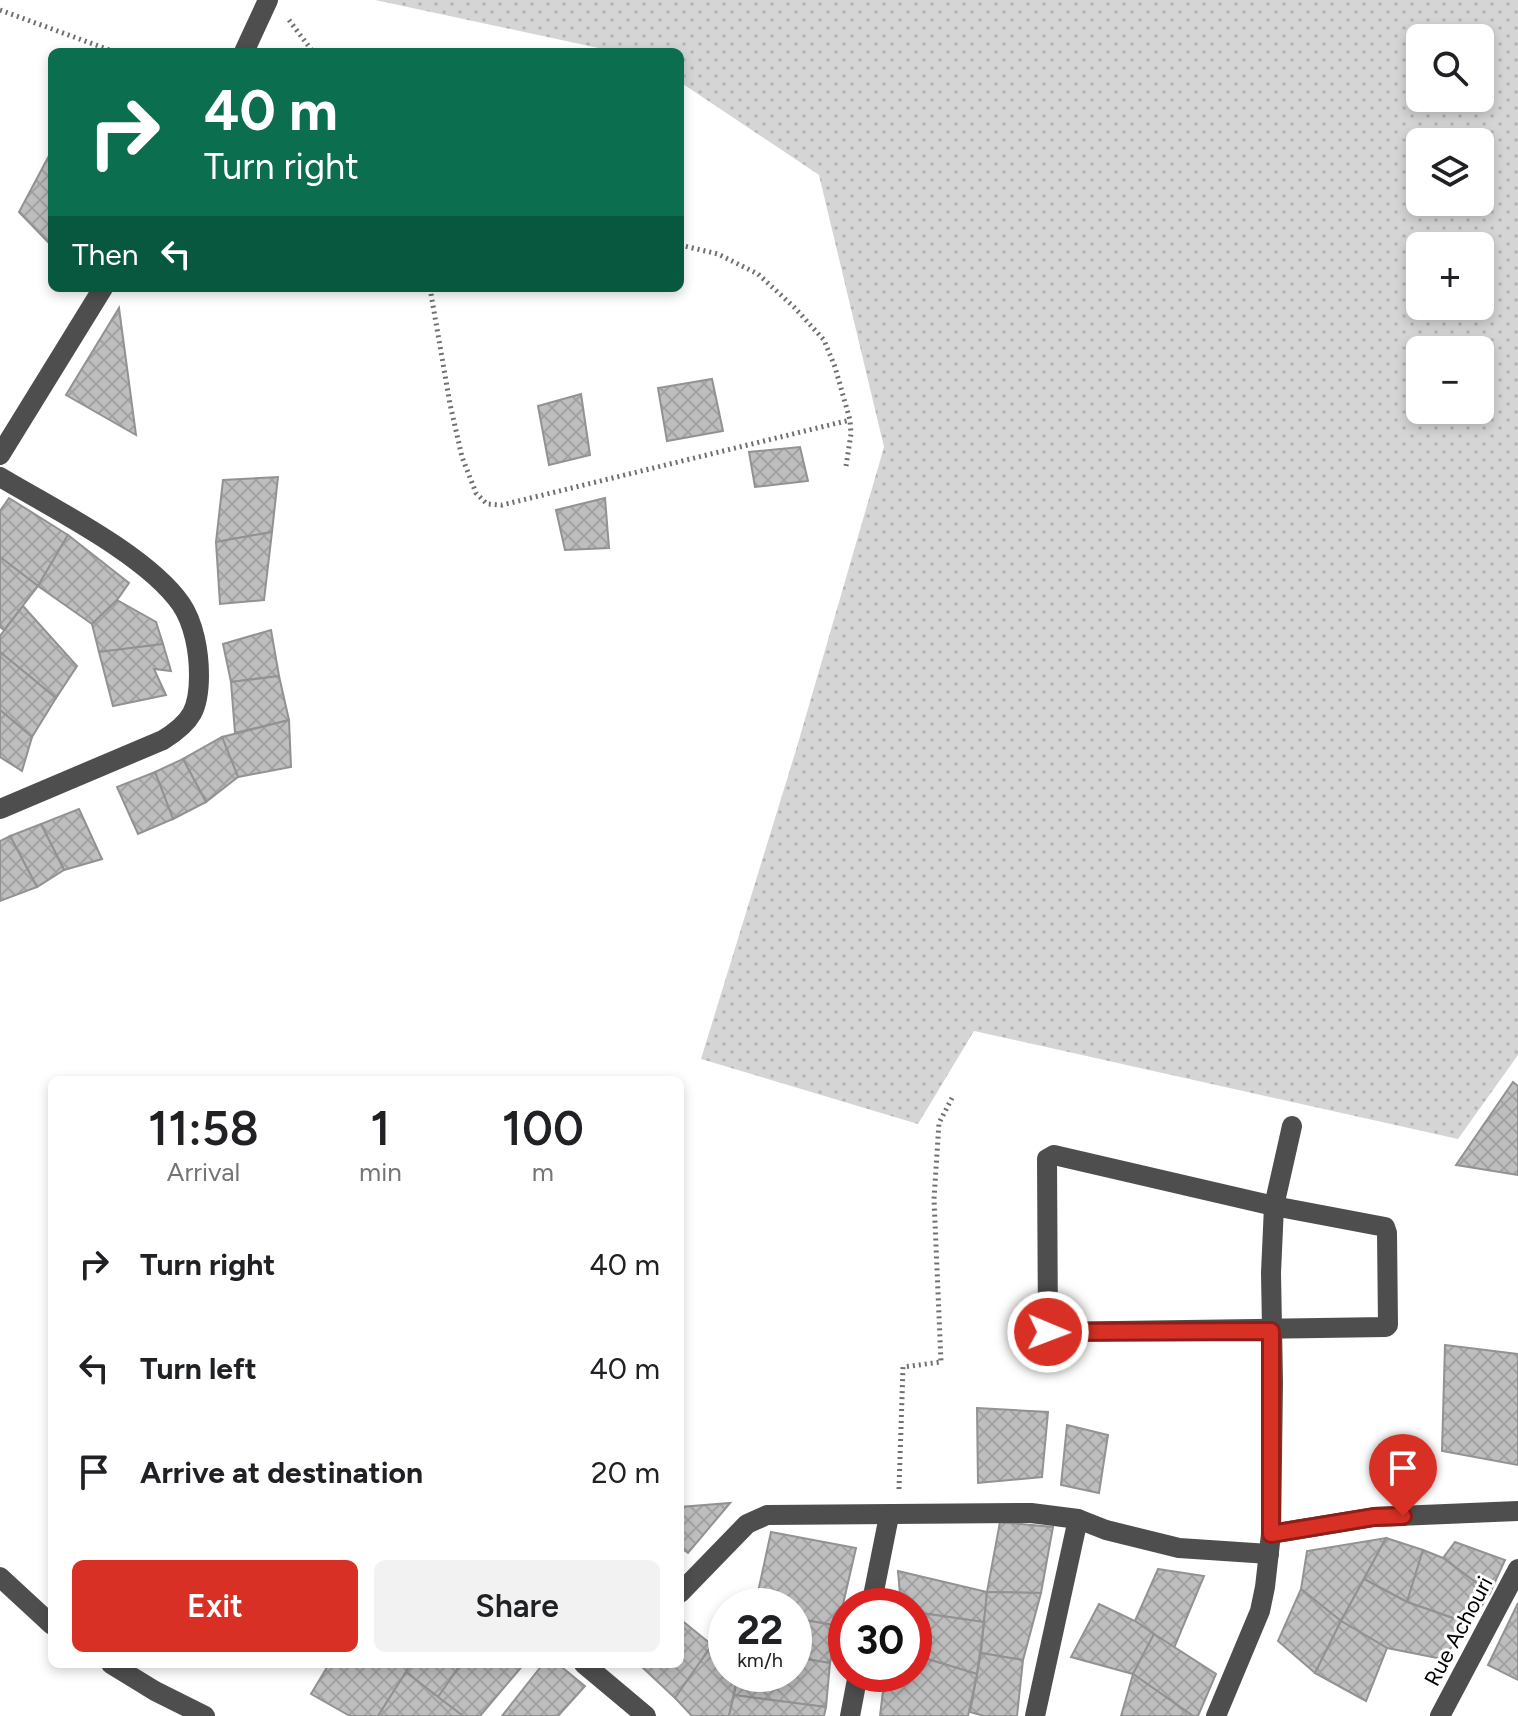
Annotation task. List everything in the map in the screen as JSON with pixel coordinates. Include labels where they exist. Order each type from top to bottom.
[{"type":"street","points":[[247,48],[275,5]]},
{"type":"street","points":[[0,455],[101,292]]},
{"type":"street","points":[[0,477],[114,545],[160,581],[182,605],[195,636],[199,668],[199,697],[193,713],[180,729],[163,740],[0,809]]},
{"type":"street","points":[[1216,1716],[1260,1611],[1270,1544],[1274,1206],[1292,1126]]},
{"type":"street","points":[[1054,1155],[1274,1206],[1387,1230],[1386,1327],[1048,1332],[1047,1159],[1054,1155]]},
{"type":"street","points":[[684,1589],[747,1524],[767,1515],[1031,1513],[1078,1519],[1106,1530],[1179,1548],[1270,1544],[1374,1517],[1518,1511]]},
{"type":"street","points":[[875,1588],[889,1516]]},
{"type":"street","points":[[1035,1716],[1078,1519]]},
{"type":"street","name":"Rue Achouri","points":[[1440,1716],[1518,1569]]},
{"type":"street","points":[[0,1577],[48,1621]]},
{"type":"street","points":[[118,1668],[205,1716]]},
{"type":"street","points":[[599,1668],[646,1716]]},
{"type":"street","points":[[850,1716],[855,1692]]},
{"type":"path","points":[[275,5],[310,48]]},
{"type":"path","points":[[0,10],[104,48]]},
{"type":"path","points":[[684,246],[718,254],[758,274],[824,340],[850,420],[846,466]]},
{"type":"path","points":[[431,292],[462,457],[476,493],[487,504],[502,505],[850,420]]},
{"type":"path","points":[[889,1516],[901,1484],[903,1367],[941,1362],[934,1199],[939,1123],[952,1098]]},
{"type":"shaded area","points":[[375,0],[1518,0],[1518,1055],[1458,1139],[974,1031],[918,1124],[701,1059],[796,750],[884,447],[819,175],[684,85],[684,48],[598,48]]},
{"type":"building","points":[[48,158],[48,242],[19,212]]},
{"type":"building","points":[[119,308],[136,435],[66,395]]},
{"type":"building","points":[[712,379],[723,431],[667,441],[658,388]]},
{"type":"building","points":[[581,394],[590,455],[549,465],[538,406]]},
{"type":"building","points":[[800,447],[808,481],[755,487],[749,452]]},
{"type":"building","points":[[278,477],[272,532],[216,542],[223,480]]},
{"type":"building","points":[[9,498],[68,535],[38,586],[0,557],[0,511]]},
{"type":"building","points":[[605,498],[609,548],[565,550],[556,510]]},
{"type":"building","points":[[272,532],[264,600],[220,604],[216,542]]},
{"type":"building","points":[[68,535],[129,583],[117,600],[92,624],[38,586]]},
{"type":"building","points":[[0,557],[38,586],[4,630],[0,627]]},
{"type":"building","points":[[117,600],[156,622],[163,644],[99,652],[92,624]]},
{"type":"building","points":[[23,606],[77,666],[56,698],[0,652],[0,636]]},
{"type":"building","points":[[271,630],[279,676],[231,682],[223,644]]},
{"type":"building","points":[[163,644],[171,671],[154,669],[166,695],[113,706],[99,652]]},
{"type":"building","points":[[0,652],[56,698],[32,737],[0,710]]},
{"type":"building","points":[[279,676],[289,720],[235,733],[231,682]]},
{"type":"building","points":[[0,710],[32,737],[22,771],[0,757]]},
{"type":"building","points":[[289,720],[291,767],[238,777],[222,737]]},
{"type":"building","points":[[222,737],[238,777],[206,802],[183,759]]},
{"type":"building","points":[[183,759],[206,802],[173,819],[155,772]]},
{"type":"building","points":[[155,772],[173,819],[138,834],[117,787]]},
{"type":"building","points":[[79,809],[102,859],[64,870],[41,824]]},
{"type":"building","points":[[41,824],[64,870],[37,887],[10,836]]},
{"type":"building","points":[[10,836],[37,887],[0,901],[0,841]]},
{"type":"building","points":[[1513,1082],[1518,1086],[1518,1175],[1456,1165]]},
{"type":"building","points":[[1445,1345],[1518,1354],[1518,1465],[1442,1451]]},
{"type":"building","points":[[977,1408],[1048,1412],[1042,1477],[978,1483]]},
{"type":"building","points":[[1067,1425],[1108,1435],[1099,1493],[1061,1485]]},
{"type":"building","points":[[730,1503],[688,1553],[684,1550],[684,1507]]},
{"type":"building","points":[[1000,1522],[1053,1527],[1041,1593],[987,1592]]},
{"type":"building","points":[[771,1532],[856,1548],[847,1588],[828,1588],[828,1624],[812,1621],[812,1588],[759,1588]]},
{"type":"building","points":[[1386,1538],[1341,1621],[1301,1589],[1307,1551]]},
{"type":"building","points":[[1386,1538],[1423,1550],[1407,1602],[1364,1579]]},
{"type":"building","points":[[1455,1542],[1505,1560],[1490,1593],[1443,1558]]},
{"type":"building","points":[[1423,1550],[1443,1558],[1490,1593],[1470,1624],[1407,1602]]},
{"type":"building","points":[[1158,1569],[1204,1576],[1174,1648],[1135,1621]]},
{"type":"building","points":[[898,1571],[987,1592],[984,1622],[932,1615],[932,1588],[899,1588]]},
{"type":"building","points":[[1364,1579],[1407,1602],[1470,1624],[1442,1659],[1387,1648],[1341,1621]]},
{"type":"building","points":[[1301,1589],[1341,1621],[1315,1673],[1278,1641]]},
{"type":"building","points":[[987,1592],[1041,1593],[1023,1660],[981,1653]]},
{"type":"building","points":[[1518,1603],[1518,1680],[1488,1665]]},
{"type":"building","points":[[1099,1604],[1154,1634],[1133,1674],[1071,1657]]},
{"type":"building","points":[[932,1615],[984,1622],[977,1674],[932,1660]]},
{"type":"building","points":[[812,1621],[828,1624],[828,1663],[812,1660]]},
{"type":"building","points":[[1341,1621],[1387,1648],[1366,1701],[1315,1673]]},
{"type":"building","points":[[684,1622],[708,1642],[708,1651],[675,1698],[643,1668],[684,1668]]},
{"type":"building","points":[[1154,1634],[1216,1674],[1198,1716],[1193,1716],[1133,1674]]},
{"type":"building","points":[[708,1651],[708,1692],[734,1692],[729,1716],[692,1716],[675,1698]]},
{"type":"building","points":[[981,1653],[1023,1660],[1017,1716],[984,1716],[970,1712]]},
{"type":"building","points":[[812,1660],[828,1663],[826,1707],[734,1695],[735,1692],[812,1692]]},
{"type":"building","points":[[932,1660],[977,1674],[968,1716],[880,1716],[883,1692],[932,1692]]},
{"type":"building","points":[[327,1668],[408,1668],[378,1716],[350,1716],[311,1694]]},
{"type":"building","points":[[408,1668],[458,1668],[438,1697],[406,1672]]},
{"type":"building","points":[[458,1668],[521,1668],[480,1716],[463,1716],[438,1697]]},
{"type":"building","points":[[540,1668],[563,1668],[585,1686],[558,1716],[502,1716]]},
{"type":"building","points":[[406,1672],[438,1697],[463,1716],[378,1716]]},
{"type":"building","points":[[1133,1674],[1193,1716],[1121,1716]]},
{"type":"building","points":[[734,1695],[826,1707],[824,1716],[729,1716]]},
{"type":"route","points":[[1048,1332],[1271,1331],[1271,1534],[1374,1517],[1403,1516]]}]
